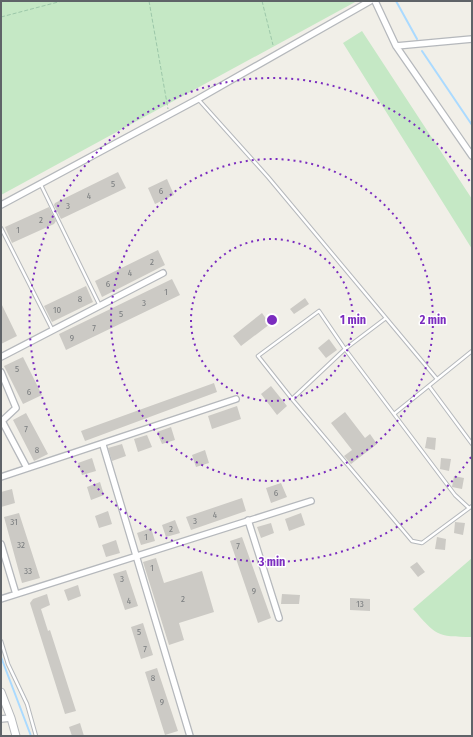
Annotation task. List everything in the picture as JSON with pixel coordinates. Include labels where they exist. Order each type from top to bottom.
[{"type":"street","points":[[1,205],[198,99],[370,1]]},
{"type":"street","points":[[375,1],[396,46],[472,156]]},
{"type":"street","points":[[396,46],[472,39]]},
{"type":"street","points":[[1,356],[163,273]]},
{"type":"street","points":[[1,372],[16,408],[2,420],[27,468]]},
{"type":"street","points":[[1,477],[103,445],[236,399]]},
{"type":"street","points":[[103,445],[190,736]]},
{"type":"street","points":[[1,599],[312,501]]},
{"type":"street","points":[[248,520],[279,618]]},
{"type":"street","points":[[1,544],[16,594]]},
{"type":"street","points":[[1,692],[16,736]]},
{"type":"street","points":[[1,719],[11,718]]},
{"type":"lane","points":[[198,99],[268,177],[436,379]]},
{"type":"lane","points":[[41,184],[100,306]]},
{"type":"lane","points":[[1,228],[52,330]]},
{"type":"lane","points":[[469,508],[455,495],[345,349],[319,311],[258,356],[292,399],[412,541],[422,543],[472,506]]},
{"type":"lane","points":[[292,399],[345,349],[386,318]]},
{"type":"lane","points":[[394,414],[472,350]]},
{"type":"lane","points":[[429,386],[472,444]]},
{"type":"lane","points":[[1,641],[8,664],[27,704],[36,736]]},
{"type":"path","points":[[1,17],[62,1]]},
{"type":"path","points":[[149,1],[169,114]]},
{"type":"path","points":[[262,1],[272,45]]},
{"type":"green space","points":[[1,1],[357,1],[1,195]]},
{"type":"green space","points":[[362,31],[472,199],[472,249],[343,43]]},
{"type":"green space","points":[[472,558],[472,637],[451,636],[438,633],[432,629],[413,609]]},
{"type":"building","points":[[118,172],[126,188],[61,219],[54,205],[55,203]]},
{"type":"building","points":[[167,179],[174,195],[155,204],[148,188]]},
{"type":"building","points":[[49,207],[56,221],[54,224],[12,243],[5,227]]},
{"type":"building","points":[[158,250],[165,265],[102,297],[95,281]]},
{"type":"building","points":[[172,279],[180,295],[66,350],[59,334]]},
{"type":"building","points":[[86,286],[93,302],[52,322],[44,306]]},
{"type":"building","points":[[305,298],[309,304],[294,314],[290,309]]},
{"type":"building","points":[[1,303],[17,336],[1,344]]},
{"type":"building","points":[[262,313],[270,324],[241,346],[233,336]]},
{"type":"building","points":[[329,339],[337,350],[326,358],[318,348]]},
{"type":"building","points":[[23,357],[42,395],[23,404],[4,366]]},
{"type":"building","points":[[214,383],[217,392],[85,441],[81,431]]},
{"type":"building","points":[[271,386],[287,406],[277,415],[261,394]]},
{"type":"building","points":[[237,406],[241,419],[212,429],[208,416]]},
{"type":"building","points":[[345,412],[365,438],[370,434],[377,444],[351,464],[344,456],[352,450],[331,423]]},
{"type":"building","points":[[26,413],[48,454],[34,461],[13,420]]},
{"type":"building","points":[[171,427],[175,440],[162,444],[157,432]]},
{"type":"building","points":[[147,435],[152,447],[138,452],[134,439]]},
{"type":"building","points":[[427,437],[436,438],[435,450],[425,448]]},
{"type":"building","points":[[122,444],[126,456],[112,461],[108,448]]},
{"type":"building","points":[[205,450],[209,463],[196,467],[192,455]]},
{"type":"building","points":[[92,458],[96,471],[82,475],[78,463]]},
{"type":"building","points":[[441,458],[451,459],[449,471],[440,469]]},
{"type":"building","points":[[454,476],[464,478],[462,489],[452,487]]},
{"type":"building","points":[[100,482],[104,495],[91,500],[87,487]]},
{"type":"building","points":[[281,483],[287,497],[271,503],[266,488]]},
{"type":"building","points":[[12,489],[15,503],[1,507],[1,492]]},
{"type":"building","points":[[242,498],[246,511],[191,530],[186,517]]},
{"type":"building","points":[[108,511],[112,524],[99,528],[95,516]]},
{"type":"building","points":[[19,513],[40,578],[22,583],[4,517]]},
{"type":"building","points":[[301,513],[305,525],[289,531],[285,519]]},
{"type":"building","points":[[175,520],[180,533],[166,537],[162,525]]},
{"type":"building","points":[[455,522],[465,523],[463,535],[454,533]]},
{"type":"building","points":[[271,523],[274,533],[261,538],[257,527]]},
{"type":"building","points":[[151,528],[155,541],[141,545],[137,533]]},
{"type":"building","points":[[242,537],[271,618],[258,623],[230,541]]},
{"type":"building","points":[[437,537],[446,539],[445,550],[435,549]]},
{"type":"building","points":[[116,540],[120,553],[106,557],[102,545]]},
{"type":"building","points":[[156,558],[164,583],[202,571],[214,612],[179,623],[184,640],[169,645],[143,562]]},
{"type":"building","points":[[417,562],[425,572],[418,577],[410,567]]},
{"type":"building","points":[[126,570],[138,606],[125,610],[113,574]]},
{"type":"building","points":[[78,585],[81,596],[68,601],[64,590]]},
{"type":"building","points":[[47,594],[50,605],[41,609],[48,631],[50,630],[76,711],[65,714],[30,603],[33,599]]},
{"type":"building","points":[[282,594],[300,595],[299,604],[281,604]]},
{"type":"building","points":[[350,598],[370,599],[370,611],[350,610]]},
{"type":"building","points":[[143,623],[153,655],[141,659],[131,627]]},
{"type":"building","points":[[157,668],[178,731],[165,735],[145,672]]},
{"type":"building","points":[[80,723],[84,736],[72,736],[69,727]]},
{"type":"waterway","points":[[396,1],[417,39]]},
{"type":"waterway","points":[[422,51],[472,125]]},
{"type":"waterway","points":[[1,657],[31,736]]}]
